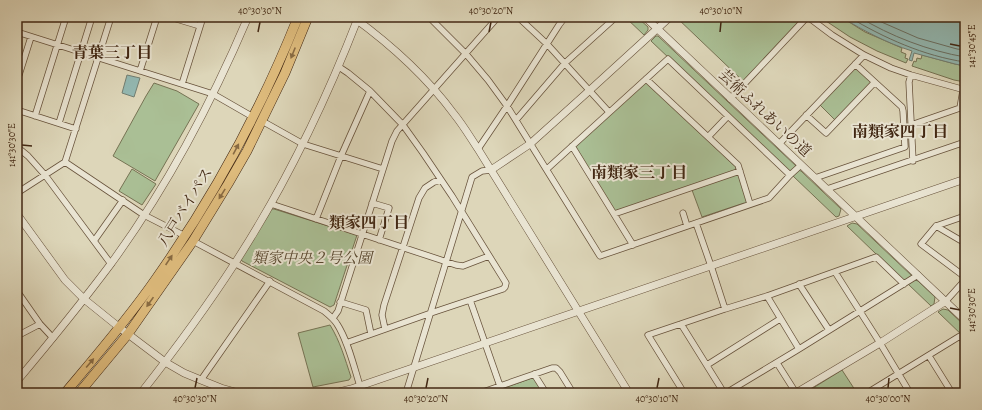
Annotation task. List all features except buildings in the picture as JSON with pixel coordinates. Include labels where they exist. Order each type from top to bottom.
[{"type":"highway","name":"八戸バイパス","points":[[78,393],[128,334],[189,238],[253,117],[298,17]]},
{"type":"highway","name":"八戸バイパス","points":[[65,393],[120,328],[155,280],[189,238],[228,184],[262,121],[285,73],[308,17]]},
{"type":"street","points":[[17,26],[20,17]]},
{"type":"street","points":[[35,116],[64,17]]},
{"type":"street","points":[[59,123],[92,17]]},
{"type":"street","points":[[17,193],[66,162],[111,17]]},
{"type":"street","points":[[140,71],[157,17]]},
{"type":"street","points":[[170,17],[200,26]]},
{"type":"street","points":[[182,84],[203,17]]},
{"type":"street","points":[[17,380],[53,338],[111,264],[144,215],[182,152],[213,94],[235,49],[248,17]]},
{"type":"street","points":[[333,318],[338,311],[383,169],[397,131],[498,17]]},
{"type":"street","points":[[518,17],[547,44],[609,112]]},
{"type":"street","points":[[478,149],[565,17]]},
{"type":"street","points":[[516,120],[565,63],[616,17]]},
{"type":"street","name":"芸術ふれあいの道","points":[[645,17],[965,320]]},
{"type":"street","points":[[406,393],[472,177],[482,171],[491,170],[530,144],[670,17]]},
{"type":"street","points":[[730,98],[807,17],[864,55],[890,68],[964,90],[960,108],[911,125]]},
{"type":"street","points":[[141,393],[192,326],[235,262],[271,204],[303,144],[339,67],[356,18],[391,46],[435,89],[455,114],[628,393]]},
{"type":"street","points":[[434,18],[488,80],[507,106],[600,256],[769,198],[801,165]]},
{"type":"street","points":[[17,32],[213,94],[253,117]]},
{"type":"street","points":[[17,74],[18,75],[31,37]]},
{"type":"street","points":[[779,144],[864,55]]},
{"type":"street","points":[[547,169],[668,59],[790,175]]},
{"type":"street","points":[[815,178],[905,147],[902,107],[855,64]]},
{"type":"street","points":[[339,67],[370,92],[403,125],[462,212],[506,283],[503,289],[346,343]]},
{"type":"street","points":[[911,75],[909,82],[913,160]]},
{"type":"street","points":[[646,79],[738,165],[750,204]]},
{"type":"street","points":[[806,115],[826,133],[874,83]]},
{"type":"street","points":[[316,219],[341,156],[370,92]]},
{"type":"street","points":[[17,110],[76,129]]},
{"type":"street","points":[[708,137],[728,116]]},
{"type":"street","points":[[262,121],[303,144],[383,169]]},
{"type":"street","points":[[827,189],[965,142]]},
{"type":"street","points":[[572,146],[633,245]]},
{"type":"street","points":[[17,147],[28,156],[45,175],[111,264]]},
{"type":"street","points":[[66,162],[144,215],[235,262],[324,311],[333,318],[338,325],[346,343],[361,389]]},
{"type":"street","points":[[614,214],[740,171]]},
{"type":"street","points":[[335,393],[351,389],[361,389],[414,368],[485,343],[965,179]]},
{"type":"street","points":[[386,329],[382,315],[384,305],[419,198],[425,188],[434,182],[441,180]]},
{"type":"street","points":[[94,242],[122,200]]},
{"type":"street","points":[[372,203],[389,208],[379,240]]},
{"type":"street","points":[[271,204],[446,262],[463,266],[489,256]]},
{"type":"street","points":[[17,214],[65,280],[84,299],[165,362],[184,373],[221,388],[239,393]]},
{"type":"street","points":[[683,214],[687,226]]},
{"type":"street","points":[[777,363],[796,393],[880,343],[946,301],[965,279],[921,244],[936,226],[965,216]]},
{"type":"street","points":[[696,223],[725,309]]},
{"type":"street","points":[[936,226],[965,243]]},
{"type":"street","points":[[684,393],[648,335],[876,258],[904,284]]},
{"type":"street","points":[[834,272],[860,311],[910,393]]},
{"type":"street","points":[[681,324],[725,393],[777,363],[918,275]]},
{"type":"street","points":[[201,380],[270,281]]},
{"type":"street","points":[[799,284],[829,330]]},
{"type":"street","points":[[17,291],[40,324],[53,338]]},
{"type":"street","points":[[767,296],[780,320],[799,349]]},
{"type":"street","points":[[470,300],[500,386]]},
{"type":"street","points":[[340,302],[366,310],[371,334]]},
{"type":"street","points":[[707,365],[780,320]]},
{"type":"street","points":[[17,336],[40,324]]},
{"type":"street","points":[[869,393],[960,336],[965,341]]},
{"type":"street","points":[[929,356],[952,393]]},
{"type":"street","points":[[480,393],[488,392],[500,386],[534,374],[556,368],[573,393]]},
{"type":"street","points":[[534,374],[546,393]]},
{"type":"green space","points":[[625,17],[637,17],[648,27],[648,30],[644,35]]},
{"type":"green space","points":[[676,17],[803,17],[803,18],[743,81]]},
{"type":"green space","points":[[820,17],[841,17],[865,32],[902,48],[901,52],[906,54],[905,58],[908,59],[906,63],[877,51],[850,37]]},
{"type":"green space","points":[[658,36],[796,166],[791,172],[788,171],[651,41]]},
{"type":"green space","points":[[922,55],[965,66],[965,82],[954,80],[912,66],[914,61],[916,62],[917,58],[921,59]]},
{"type":"green space","points":[[855,66],[872,82],[836,121],[819,104]]},
{"type":"green space","points":[[645,82],[736,167],[736,170],[617,211],[614,210],[575,147]]},
{"type":"green space","points":[[154,83],[177,91],[199,104],[155,181],[113,156]]},
{"type":"green space","points":[[132,169],[156,184],[142,205],[119,191]]},
{"type":"green space","points":[[798,170],[801,171],[841,209],[839,216],[836,217],[793,176]]},
{"type":"green space","points":[[737,174],[739,175],[747,202],[702,217],[692,190]]},
{"type":"green space","name":"類家中央２号公園","points":[[271,209],[357,235],[334,305],[330,307],[242,261],[240,258]]},
{"type":"green space","points":[[852,223],[857,224],[912,276],[905,281],[903,280],[847,226]]},
{"type":"green space","points":[[915,280],[935,297],[934,304],[931,306],[908,284]]},
{"type":"green space","points":[[943,309],[948,310],[965,326],[965,338],[938,312]]},
{"type":"green space","points":[[330,325],[334,331],[351,377],[349,380],[313,387],[298,333]]},
{"type":"green space","points":[[842,370],[857,393],[805,393]]},
{"type":"green space","points":[[532,378],[535,379],[543,393],[492,393],[493,392]]},
{"type":"water","points":[[841,17],[965,18],[965,66],[914,53],[912,61],[909,60],[912,51],[876,36]]},
{"type":"water","points":[[127,75],[140,78],[134,97],[122,93]]},
{"type":"district","name":"青葉三丁目","points":[[112,52]]},
{"type":"district","name":"南類家四丁目","points":[[900,131]]},
{"type":"district","name":"南類家三丁目","points":[[639,172]]},
{"type":"district","name":"類家四丁目","points":[[369,222]]}]
